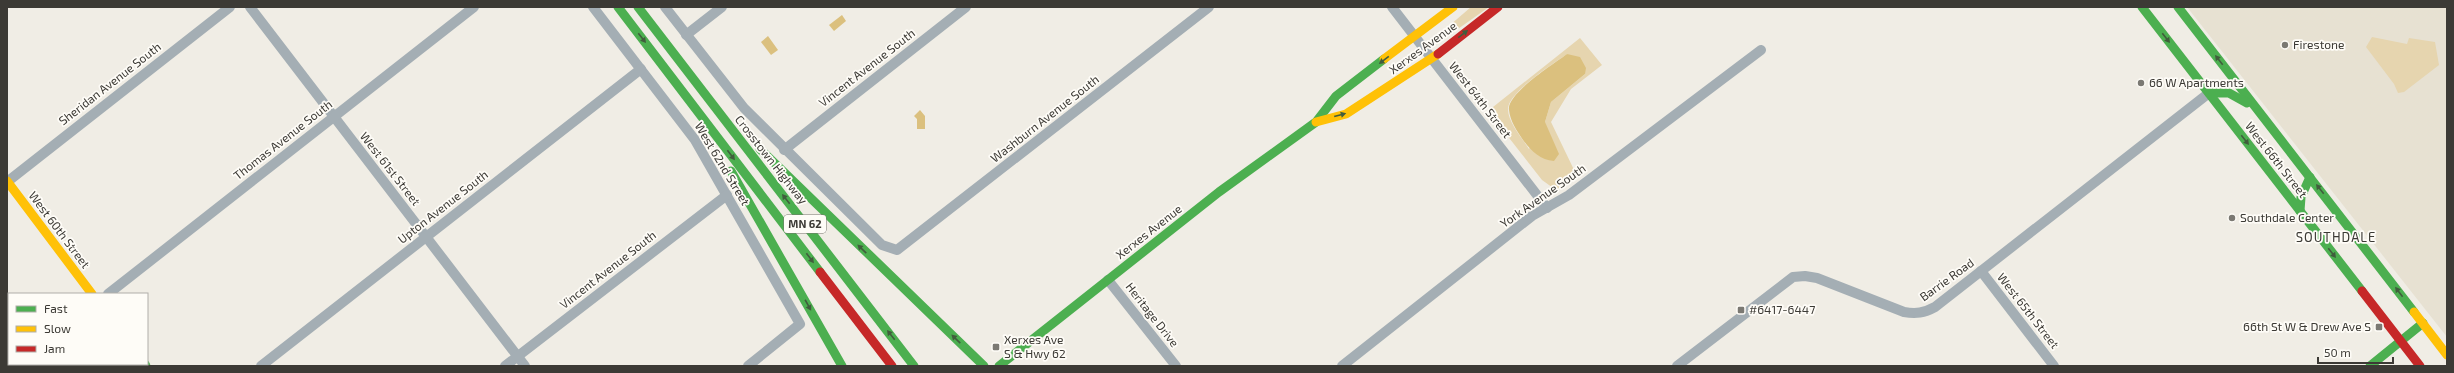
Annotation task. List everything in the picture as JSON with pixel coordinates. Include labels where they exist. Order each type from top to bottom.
[{"type":"main road","name":"MN 62","points":[[618,7],[892,366]]},
{"type":"main road","name":"Crosstown Highway","points":[[638,7],[914,366]]},
{"type":"main road","name":"Xerxes Avenue","points":[[999,366],[1219,192],[1316,122],[1336,96],[1453,7]]},
{"type":"main road","name":"Xerxes Avenue","points":[[1316,122],[1346,114],[1432,59],[1498,7]]},
{"type":"main road","name":"West 66th Street","points":[[2142,7],[2420,366]]},
{"type":"main road","name":"West 66th Street","points":[[2178,7],[2447,355]]},
{"type":"main road","points":[[696,82],[782,172],[984,366]]},
{"type":"main road","points":[[682,90],[756,212],[842,366]]},
{"type":"main road","points":[[2209,93],[2219,90],[2234,94],[2260,113]]},
{"type":"main road","points":[[2300,211],[2301,197],[2310,177]]},
{"type":"main road","name":"West 60th Street","points":[[7,181],[91,293]]},
{"type":"main road","points":[[2370,366],[2423,323]]},
{"type":"street","name":"Sheridan Avenue South","points":[[7,181],[230,7]]},
{"type":"street","name":"West 61st Street","points":[[250,7],[426,237],[475,298],[525,366]]},
{"type":"street","name":"Thomas Avenue South","points":[[109,293],[474,7]]},
{"type":"street","name":"West 62nd Street","points":[[593,7],[695,140],[800,324],[748,366]]},
{"type":"street","points":[[665,7],[744,108],[784,150]]},
{"type":"street","points":[[686,35],[722,7]]},
{"type":"street","name":"Vincent Avenue South","points":[[784,150],[966,7]]},
{"type":"street","name":"Washburn Avenue South","points":[[784,150],[882,245],[897,250],[1209,7]]},
{"type":"street","name":"West 64th Street","points":[[1392,7],[1547,208]]},
{"type":"street","name":"York Avenue South","points":[[1342,366],[1532,216],[1574,191],[1761,50]]},
{"type":"street","name":"Upton Avenue South","points":[[261,366],[641,70]]},
{"type":"street","name":"Barrie Road","points":[[1677,366],[1793,277],[1805,276],[1817,278],[1914,314],[1925,312],[1935,307],[2209,93]]},
{"type":"street","name":"Vincent Avenue South","points":[[505,366],[727,195]]},
{"type":"street","name":"West 65th Street","points":[[1981,271],[2054,366]]},
{"type":"street","name":"Heritage Drive","points":[[1108,280],[1176,366]]},
{"type":"shaded area","points":[[1471,7],[1489,7],[1438,43],[1435,38]]},
{"type":"shaded area","points":[[2187,7],[2447,7],[2447,337]]},
{"type":"shaded area","points":[[842,15],[846,21],[834,31],[829,25]]},
{"type":"shaded area","points":[[768,36],[778,50],[771,55],[761,42]]},
{"type":"shaded area","points":[[2372,37],[2407,44],[2409,38],[2435,42],[2439,65],[2404,92],[2398,93],[2394,84],[2366,47]]},
{"type":"shaded area","points":[[1580,38],[1602,65],[1571,89],[1551,122],[1576,174],[1556,190],[1542,180],[1488,111]],"holes":[[[1567,54],[1585,74],[1551,102],[1545,122],[1529,149],[1508,113],[1508,108],[1516,94],[1533,78]]]},
{"type":"shaded area","points":[[1567,54],[1580,57],[1586,68],[1585,74],[1551,102],[1545,122],[1559,154],[1554,161],[1540,157],[1529,148],[1514,126],[1509,110],[1510,103],[1515,96],[1532,79]]},
{"type":"shaded area","points":[[920,110],[925,116],[925,129],[917,129],[917,119],[914,116]]},
{"type":"traffic: fast","points":[[618,7],[820,272]]},
{"type":"traffic: fast","points":[[638,7],[914,366]]},
{"type":"traffic: fast","points":[[2142,7],[2362,291]]},
{"type":"traffic: fast","points":[[2178,7],[2414,312]]},
{"type":"traffic: fast","points":[[999,366],[1219,192],[1316,122],[1336,96],[1384,59]]},
{"type":"traffic: fast","points":[[2209,93],[2229,93],[2247,103]]},
{"type":"traffic: fast","points":[[760,149],[984,366]]},
{"type":"traffic: fast","points":[[731,171],[842,366]]},
{"type":"traffic: fast","points":[[2300,211],[2301,197],[2310,177]]},
{"type":"traffic: fast","points":[[2370,366],[2423,323]]},
{"type":"traffic: slow","points":[[1384,59],[1453,7]]},
{"type":"traffic: slow","points":[[1316,122],[1346,114],[1438,54]]},
{"type":"traffic: slow","points":[[7,181],[91,293]]},
{"type":"traffic: slow","points":[[2414,312],[2447,355]]},
{"type":"traffic: jam","points":[[1438,54],[1498,7]]},
{"type":"traffic: jam","points":[[820,272],[892,366]]},
{"type":"traffic: jam","points":[[2362,291],[2420,366]]},
{"type":"place","name":"Firestone","points":[[2285,45]]},
{"type":"place","name":"66 W Apartments","points":[[2141,83]]},
{"type":"place","name":"Southdale Center","points":[[2232,218]]},
{"type":"place","name":"#6417-6447","points":[[1741,310]]},
{"type":"place","name":"66th St W & Drew Ave S","points":[[2379,327]]},
{"type":"place","name":"Xerxes Ave S & Hwy 62","points":[[996,347]]},
{"type":"district","name":"SOUTHDALE","points":[[2336,237]]}]
